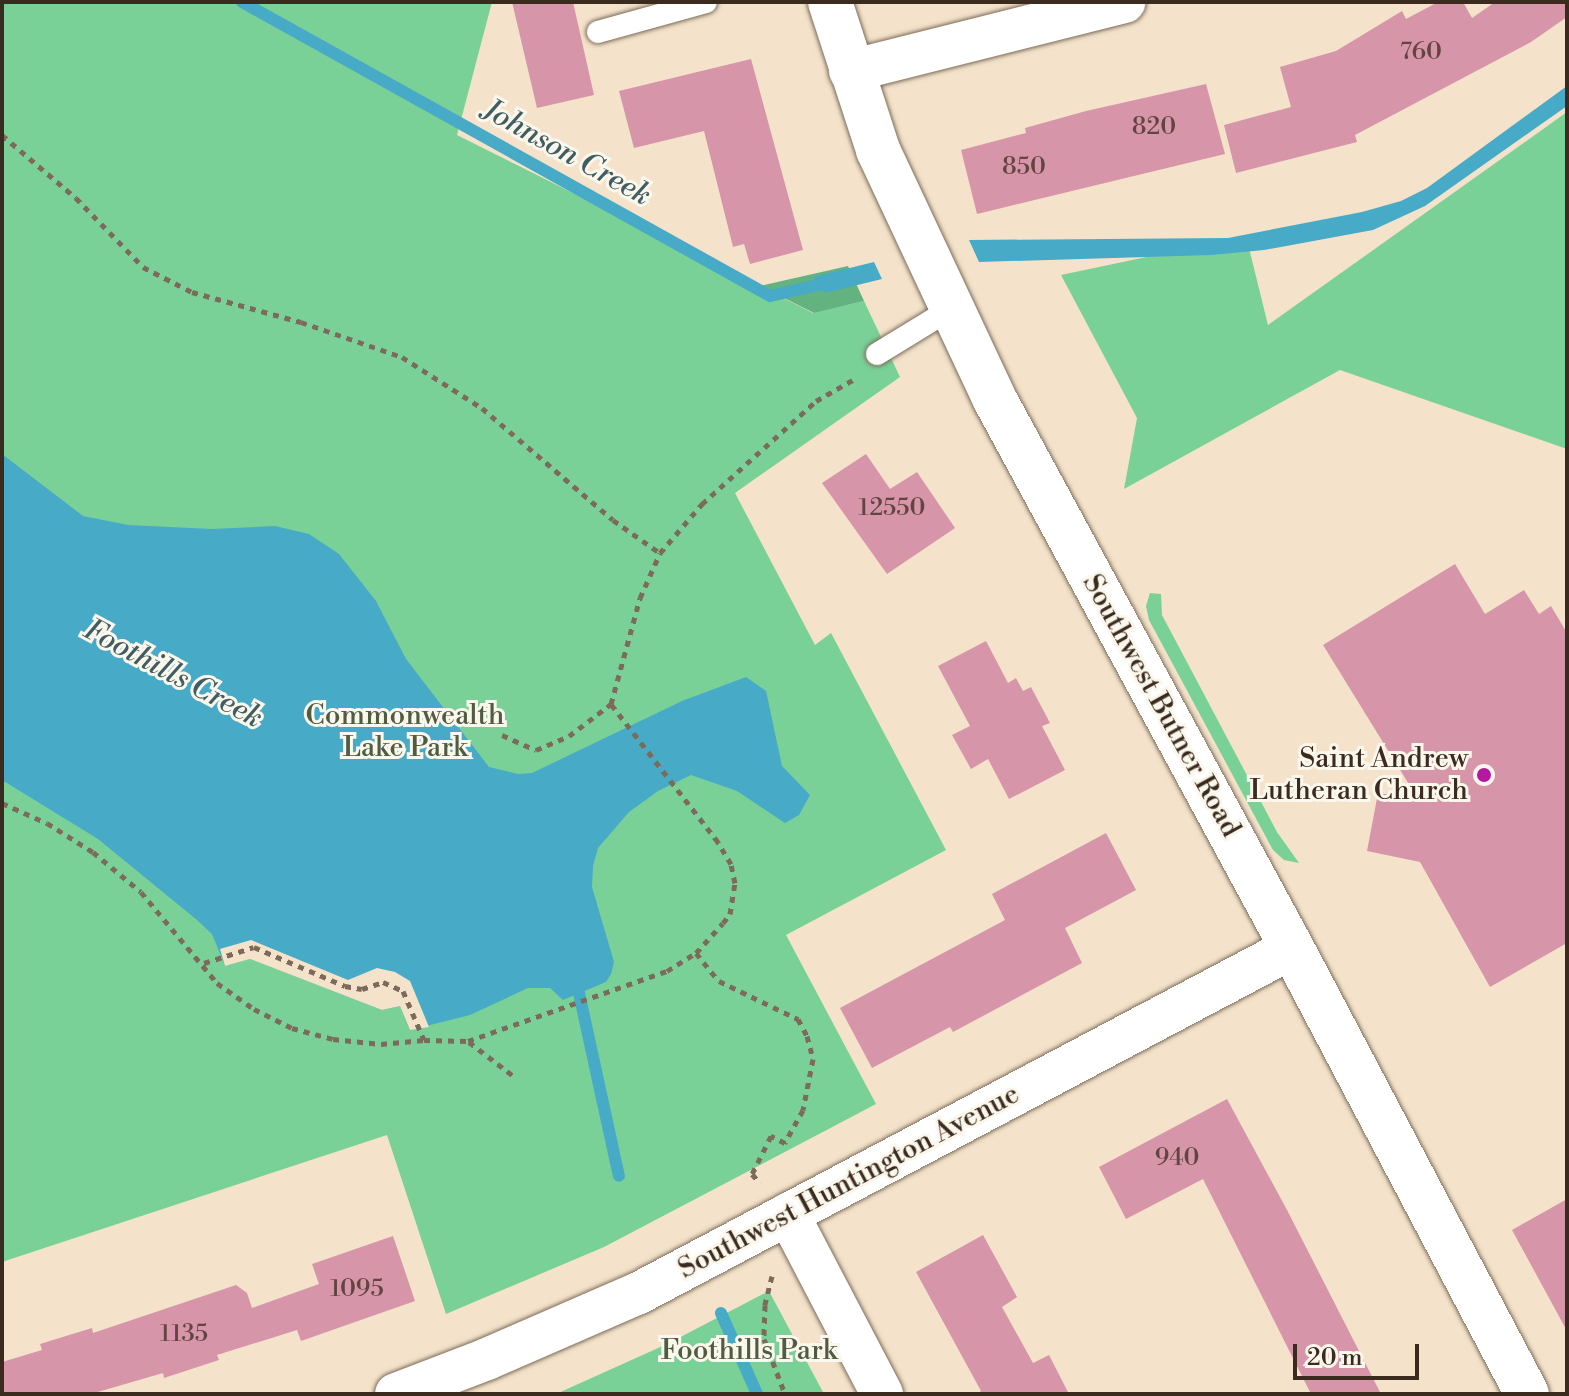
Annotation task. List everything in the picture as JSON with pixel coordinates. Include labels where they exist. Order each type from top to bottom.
[{"type":"street","name":"Southwest Butner Road","points":[[830,2],[878,150],[994,398],[1292,948],[1527,1394]]},
{"type":"street","points":[[850,71],[1124,2]]},
{"type":"street","name":"Southwest Huntington Avenue","points":[[396,1394],[487,1359],[639,1293],[1292,948]]},
{"type":"street","points":[[788,1214],[882,1394]]},
{"type":"lane","points":[[598,32],[706,2]]},
{"type":"lane","points":[[877,354],[952,308]]},
{"type":"path","points":[[2,135],[76,198],[143,267],[192,292],[301,322],[402,357],[482,408],[613,520],[660,553]]},
{"type":"path","points":[[502,735],[536,750],[569,736],[611,704],[640,598],[660,553],[702,504],[816,401],[872,371],[877,354]]},
{"type":"path","points":[[2,803],[47,823],[93,852],[141,892],[204,963],[217,983],[254,1009],[292,1028],[333,1039],[381,1044],[424,1040],[468,1041],[667,971],[696,953],[730,914],[735,883],[731,864],[682,794],[611,704]]},
{"type":"path","points":[[204,963],[254,947],[345,986],[362,989],[383,982],[403,991],[424,1040]]},
{"type":"path","points":[[696,953],[719,981],[798,1019],[807,1036],[813,1059],[803,1110],[785,1143],[771,1136],[752,1174],[788,1214],[765,1317],[764,1339],[785,1394]]},
{"type":"path","points":[[468,1041],[516,1078]]},
{"type":"green space","name":"Commonwealth Lake Park","points":[[2,2],[492,2],[457,135],[813,313],[864,301],[900,377],[735,493],[815,645],[831,633],[946,850],[786,935],[876,1104],[604,1247],[446,1314],[387,1135],[2,1262]]},
{"type":"green space","points":[[1567,112],[1567,449],[1340,370],[1124,489],[1137,418],[1061,275],[1246,236],[1268,325]]},
{"type":"green space","points":[[848,266],[864,301],[814,313],[760,286]]},
{"type":"green space","points":[[1150,593],[1161,594],[1162,615],[1277,832],[1299,863],[1284,860],[1273,850],[1149,620],[1146,606]]},
{"type":"green space","name":"Foothills Park","points":[[769,1291],[824,1394],[556,1394],[667,1344]]},
{"type":"water","points":[[1567,86],[1567,106],[1425,206],[1373,230],[1264,250],[1211,255],[979,262],[969,240],[1228,238],[1362,212],[1401,201],[1427,188]]},
{"type":"water","points":[[874,262],[882,279],[825,293],[813,277]]},
{"type":"water","points":[[2,454],[83,516],[128,525],[212,529],[275,526],[309,534],[339,554],[376,601],[406,659],[489,767],[518,774],[532,773],[682,701],[746,677],[766,691],[782,766],[810,795],[799,815],[785,823],[737,791],[691,775],[658,791],[629,812],[598,848],[593,866],[592,887],[614,962],[611,974],[606,982],[563,1000],[550,988],[528,988],[470,1015],[410,1030],[400,1006],[382,1010],[250,959],[225,966],[212,934],[197,920],[98,839],[2,780]]},
{"type":"pier","points":[[251,940],[348,980],[377,968],[395,972],[410,981],[429,1027],[410,1030],[400,1006],[382,1010],[250,959],[225,966],[220,949]]},
{"type":"building","points":[[512,2],[573,2],[594,95],[537,108]]},
{"type":"building","points":[[1438,2],[1463,2],[1472,18],[1495,2],[1567,2],[1567,17],[1531,42],[1355,135],[1357,142],[1236,173],[1224,125],[1291,107],[1280,67],[1336,51],[1402,11],[1406,19]]},
{"type":"building","points":[[751,59],[803,250],[750,264],[744,244],[733,247],[704,131],[634,148],[619,91]]},
{"type":"building","points":[[1206,84],[1225,154],[977,214],[961,150],[1026,133],[1025,128],[1086,111]]},
{"type":"building","points":[[866,454],[890,489],[917,472],[955,528],[887,574],[822,483]]},
{"type":"building","name":"Saint Andrew Lutheran Church","points":[[1455,564],[1485,614],[1524,590],[1539,614],[1551,606],[1567,633],[1567,943],[1490,987],[1420,862],[1367,851],[1378,793],[1418,799],[1323,645]]},
{"type":"building","points":[[986,641],[1008,683],[1016,678],[1023,691],[1031,687],[1050,723],[1042,726],[1065,770],[1009,799],[988,759],[971,769],[952,735],[970,726],[938,666]]},
{"type":"building","points":[[1106,833],[1136,890],[1065,928],[1082,963],[953,1032],[950,1027],[872,1068],[840,1008],[1005,920],[992,894]]},
{"type":"building","points":[[1227,1099],[1381,1394],[1311,1394],[1203,1179],[1126,1219],[1099,1167]]},
{"type":"building","points":[[1567,1199],[1567,1331],[1512,1230]]},
{"type":"building","points":[[983,1235],[1017,1297],[1002,1307],[1033,1363],[1049,1355],[1069,1394],[976,1394],[981,1391],[916,1272]]},
{"type":"building","points":[[393,1236],[415,1301],[301,1341],[297,1330],[217,1355],[219,1360],[164,1378],[163,1373],[91,1394],[2,1394],[2,1362],[42,1350],[40,1344],[92,1328],[93,1333],[236,1285],[247,1293],[252,1308],[319,1284],[312,1264]]},
{"type":"waterway","name":"Johnson Creek","points":[[242,2],[770,296],[832,282]]},
{"type":"waterway","name":"Foothills Creek","points":[[570,983],[579,993],[619,1176]]},
{"type":"waterway","name":"Foothills Creek","points":[[721,1313],[757,1394]]},
{"type":"place","name":"Saint Andrew Lutheran Church","points":[[1484,775]]}]
